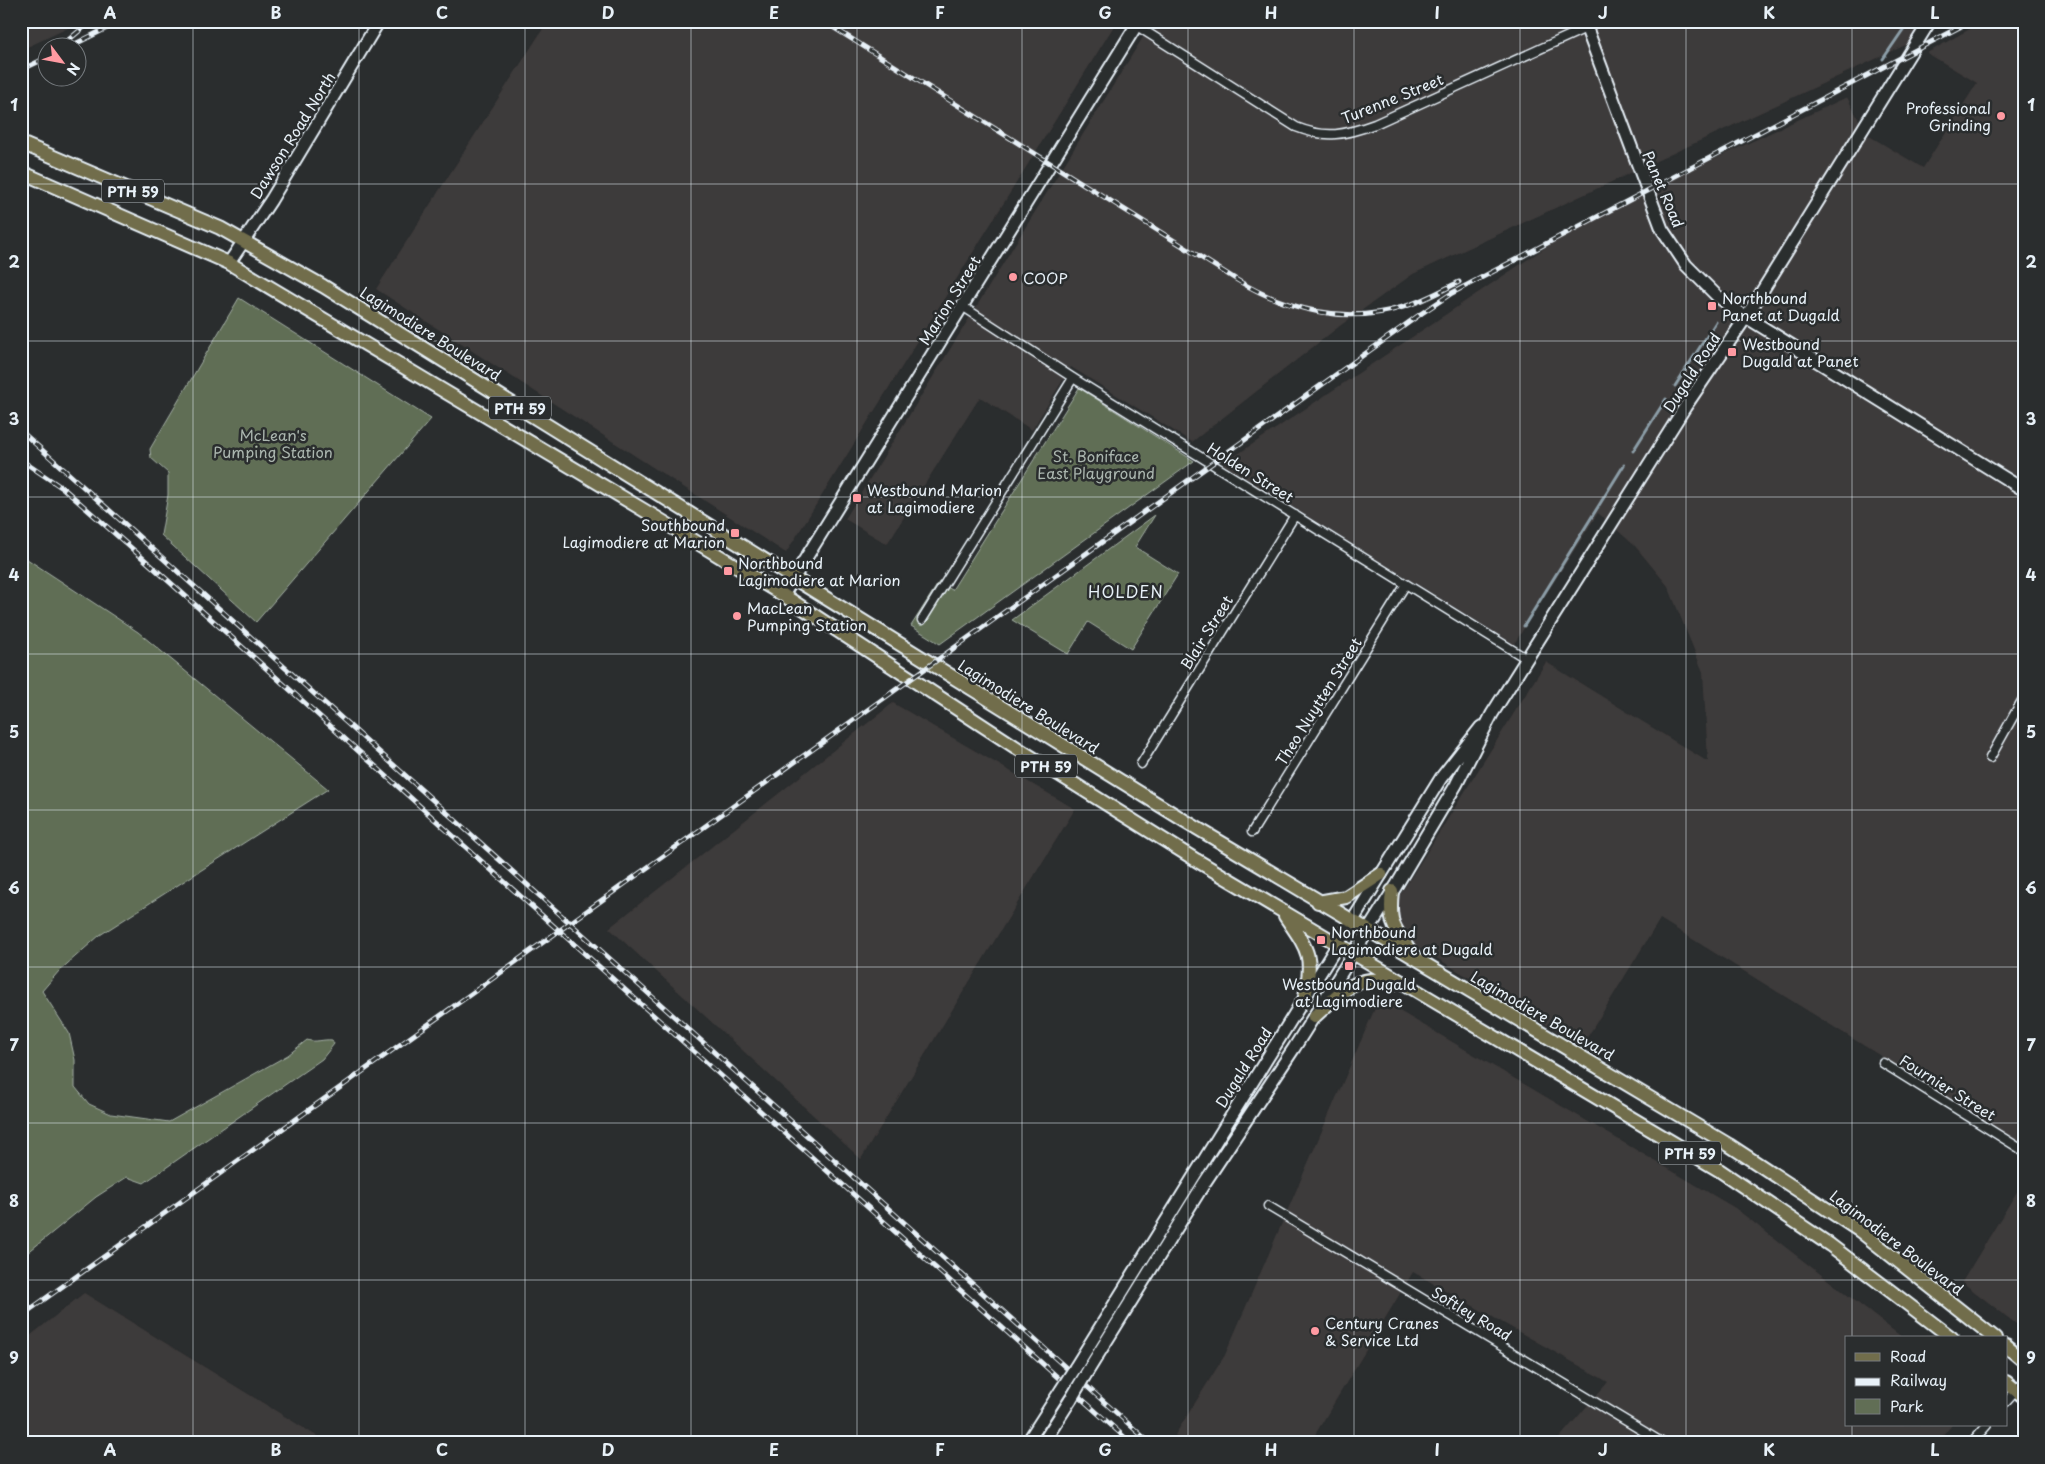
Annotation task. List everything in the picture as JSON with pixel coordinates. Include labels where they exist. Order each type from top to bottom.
[{"type":"main road","name":"Lagimodiere Boulevard","points":[[21,143],[244,240],[323,286],[1184,821],[1684,1117],[1788,1182],[1860,1231],[1993,1336]]},
{"type":"main road","name":"PTH 59","points":[[21,172],[229,263],[657,518],[783,595],[1020,750],[1196,860],[1719,1170],[1830,1245],[1949,1336]]},
{"type":"main road","points":[[1318,902],[1346,897],[1381,874]]},
{"type":"main road","points":[[1392,891],[1390,910],[1394,930],[1416,960]]},
{"type":"main road","points":[[1282,912],[1302,941],[1309,959],[1309,976],[1305,997]]},
{"type":"main road","points":[[1314,1017],[1343,991],[1363,980],[1386,980],[1414,990]]},
{"type":"main road","points":[[2008,1348],[2024,1361]]},
{"type":"main road","points":[[2008,1383],[2021,1390]]},
{"type":"street","name":"Dawson Road North","points":[[229,263],[379,21]]},
{"type":"street","name":"Dugald Road","points":[[1043,1443],[1205,1182],[1354,954],[1456,785],[1492,714],[1680,415],[1746,317],[1930,21]]},
{"type":"street","name":"Turenne Street","points":[[1138,24],[1287,122],[1305,130],[1334,135],[1353,132],[1374,124],[1585,25]]},
{"type":"street","name":"Marion Street","points":[[783,595],[1138,24]]},
{"type":"street","name":"Panet Road","points":[[1585,25],[1662,230],[1686,265],[1717,296],[1746,317],[2024,490]]},
{"type":"street","name":"Holden Street","points":[[962,306],[1073,378],[1527,659]]},
{"type":"street","points":[[922,620],[1073,378]]},
{"type":"street","name":"Blair Street","points":[[1141,764],[1295,515]]},
{"type":"street","name":"Theo Nuytten Street","points":[[1252,832],[1406,584]]},
{"type":"street","points":[[1990,758],[2024,697]]},
{"type":"street","name":"Dugald Road","points":[[1028,1443],[1441,778],[1492,714]]},
{"type":"street","name":"Fournier Street","points":[[1883,1063],[2024,1150]]},
{"type":"street","name":"Softley Road","points":[[1268,1206],[1663,1443]]},
{"type":"street","points":[[2008,1400],[2021,1390]]},
{"type":"street","points":[[1971,1443],[1986,1426]]},
{"type":"shaded area","points":[[21,21],[83,21],[47,38],[38,38],[38,42],[21,50]]},
{"type":"shaded area","points":[[548,21],[1117,21],[786,553],[376,289]]},
{"type":"shaded area","points":[[1153,21],[1923,21],[1910,43],[1413,274],[1341,325],[1192,442],[1071,367],[1032,430],[980,397],[887,544],[845,519]]},
{"type":"shaded area","points":[[1984,21],[2024,21],[2024,1145],[1660,919],[1582,1046],[1415,945],[1402,933],[1394,910],[1400,895],[1546,662],[1708,762],[1703,672],[1668,586],[1635,546],[1598,513],[1514,644],[1223,464],[1576,227],[1646,191],[1847,97],[1866,134],[1923,168],[1977,83],[1927,53]]},
{"type":"shaded area","points":[[893,703],[1075,809],[861,1159],[609,928]]},
{"type":"shaded area","points":[[1379,999],[1735,1208],[1900,1336],[1845,1336],[1845,1426],[1951,1426],[1937,1443],[1555,1443],[1608,1382],[1413,1272],[1310,1443],[1184,1443],[1175,1435],[1225,1355]]},
{"type":"shaded area","points":[[2024,1180],[2024,1330],[1962,1282]]},
{"type":"shaded area","points":[[84,1293],[328,1443],[21,1443],[21,1343]]},
{"type":"green space","name":"McLean's Pumping Station","points":[[239,298],[431,419],[256,622],[161,535],[168,495],[168,473],[151,458],[150,449]]},
{"type":"green space","name":"St. Boniface East Playground","points":[[1079,388],[1194,461],[940,644],[911,626],[939,582],[952,590]]},
{"type":"green space","points":[[1155,515],[1135,547],[1178,574],[1131,649],[1088,622],[1068,654],[1012,620]]},
{"type":"green space","points":[[21,555],[138,632],[328,789],[100,935],[59,971],[42,991],[69,1033],[75,1060],[75,1087],[89,1104],[111,1114],[169,1122],[288,1055],[307,1040],[332,1040],[334,1044],[322,1059],[144,1183],[127,1177],[96,1197],[21,1258]]},
{"type":"waterway","points":[[1883,59],[1909,21]]},
{"type":"waterway","points":[[1675,386],[1716,322]]},
{"type":"waterway","points":[[1633,451],[1666,399]]},
{"type":"waterway","points":[[1524,626],[1624,465]]},
{"type":"railway","points":[[71,38],[91,21]]},
{"type":"railway","points":[[87,38],[121,21]]},
{"type":"railway","points":[[823,21],[1256,291],[1317,312],[1360,315],[1410,305],[1459,282]]},
{"type":"railway","points":[[21,1316],[1452,293],[1971,21]]},
{"type":"railway","points":[[21,70],[38,62]]},
{"type":"railway","points":[[21,431],[1150,1443]]},
{"type":"railway","points":[[21,460],[64,489],[154,568],[1131,1443]]},
{"type":"place","name":"Professional Grinding","points":[[2001,116]]},
{"type":"place","name":"COOP","points":[[1013,277]]},
{"type":"place","name":"Northbound Panet at Dugald","points":[[1712,306]]},
{"type":"place","name":"Westbound Dugald at Panet","points":[[1732,352]]},
{"type":"place","name":"Westbound Marion at Lagimodiere","points":[[857,498]]},
{"type":"place","name":"Southbound Lagimodiere at Marion","points":[[735,533]]},
{"type":"place","name":"Northbound Lagimodiere at Marion","points":[[728,571]]},
{"type":"place","name":"MacLean Pumping Station","points":[[737,616]]},
{"type":"place","name":"Northbound Lagimodiere at Dugald","points":[[1321,940]]},
{"type":"place","name":"Westbound Dugald at Lagimodiere","points":[[1349,966]]},
{"type":"place","name":"Century Cranes & Service Ltd","points":[[1315,1331]]},
{"type":"district","name":"HOLDEN","points":[[1126,591]]}]
